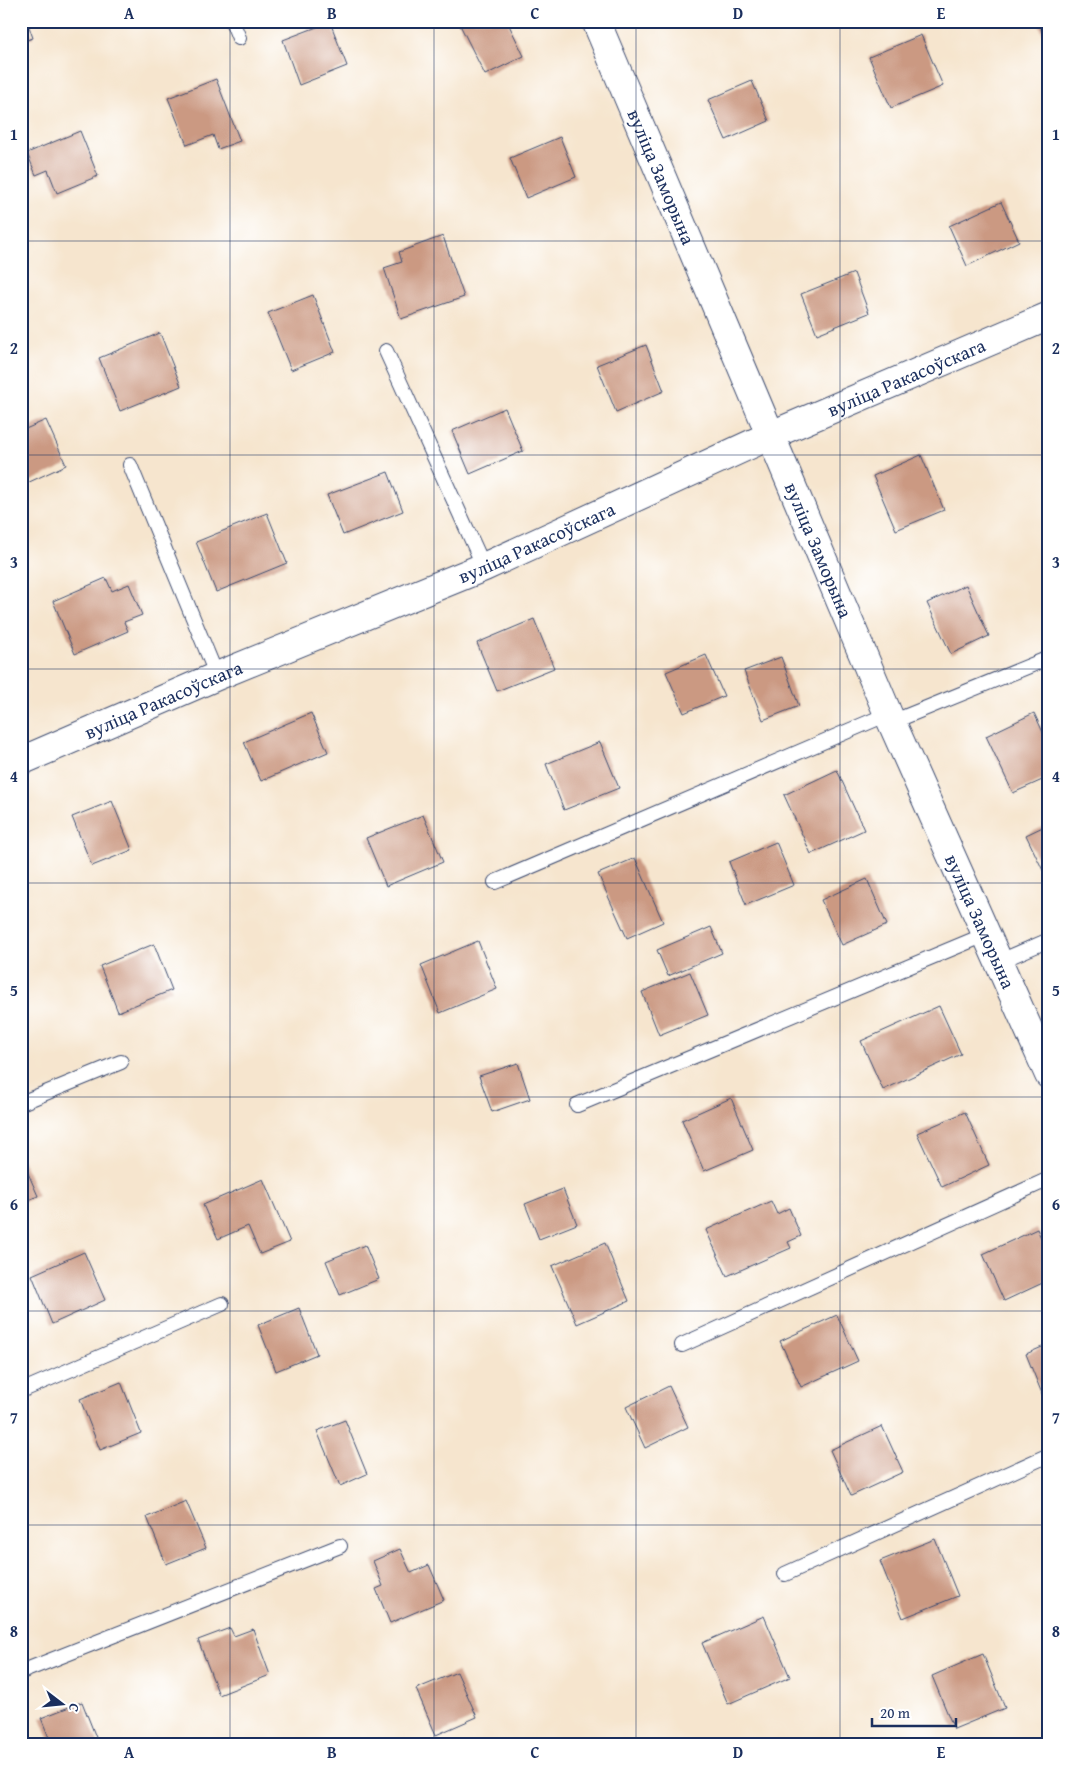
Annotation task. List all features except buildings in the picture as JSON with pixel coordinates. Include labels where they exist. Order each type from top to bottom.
[{"type":"street","name":"вуліца Заморына","points":[[596,21],[769,436],[890,718],[1049,1075]]},
{"type":"street","name":"вуліца Ракасоўскага","points":[[21,760],[217,676],[484,567],[769,436],[1049,316]]},
{"type":"lane","points":[[232,21],[239,38]]},
{"type":"lane","points":[[386,351],[484,567]]},
{"type":"lane","points":[[130,465],[217,676]]},
{"type":"lane","points":[[496,882],[890,718],[1049,658]]},
{"type":"lane","points":[[577,1105],[987,934]]},
{"type":"lane","points":[[998,962],[1049,940]]},
{"type":"lane","points":[[21,1103],[121,1062]]},
{"type":"lane","points":[[682,1345],[1049,1179]]},
{"type":"lane","points":[[21,1391],[222,1304]]},
{"type":"lane","points":[[785,1574],[1049,1455]]},
{"type":"lane","points":[[21,1672],[340,1546]]}]
